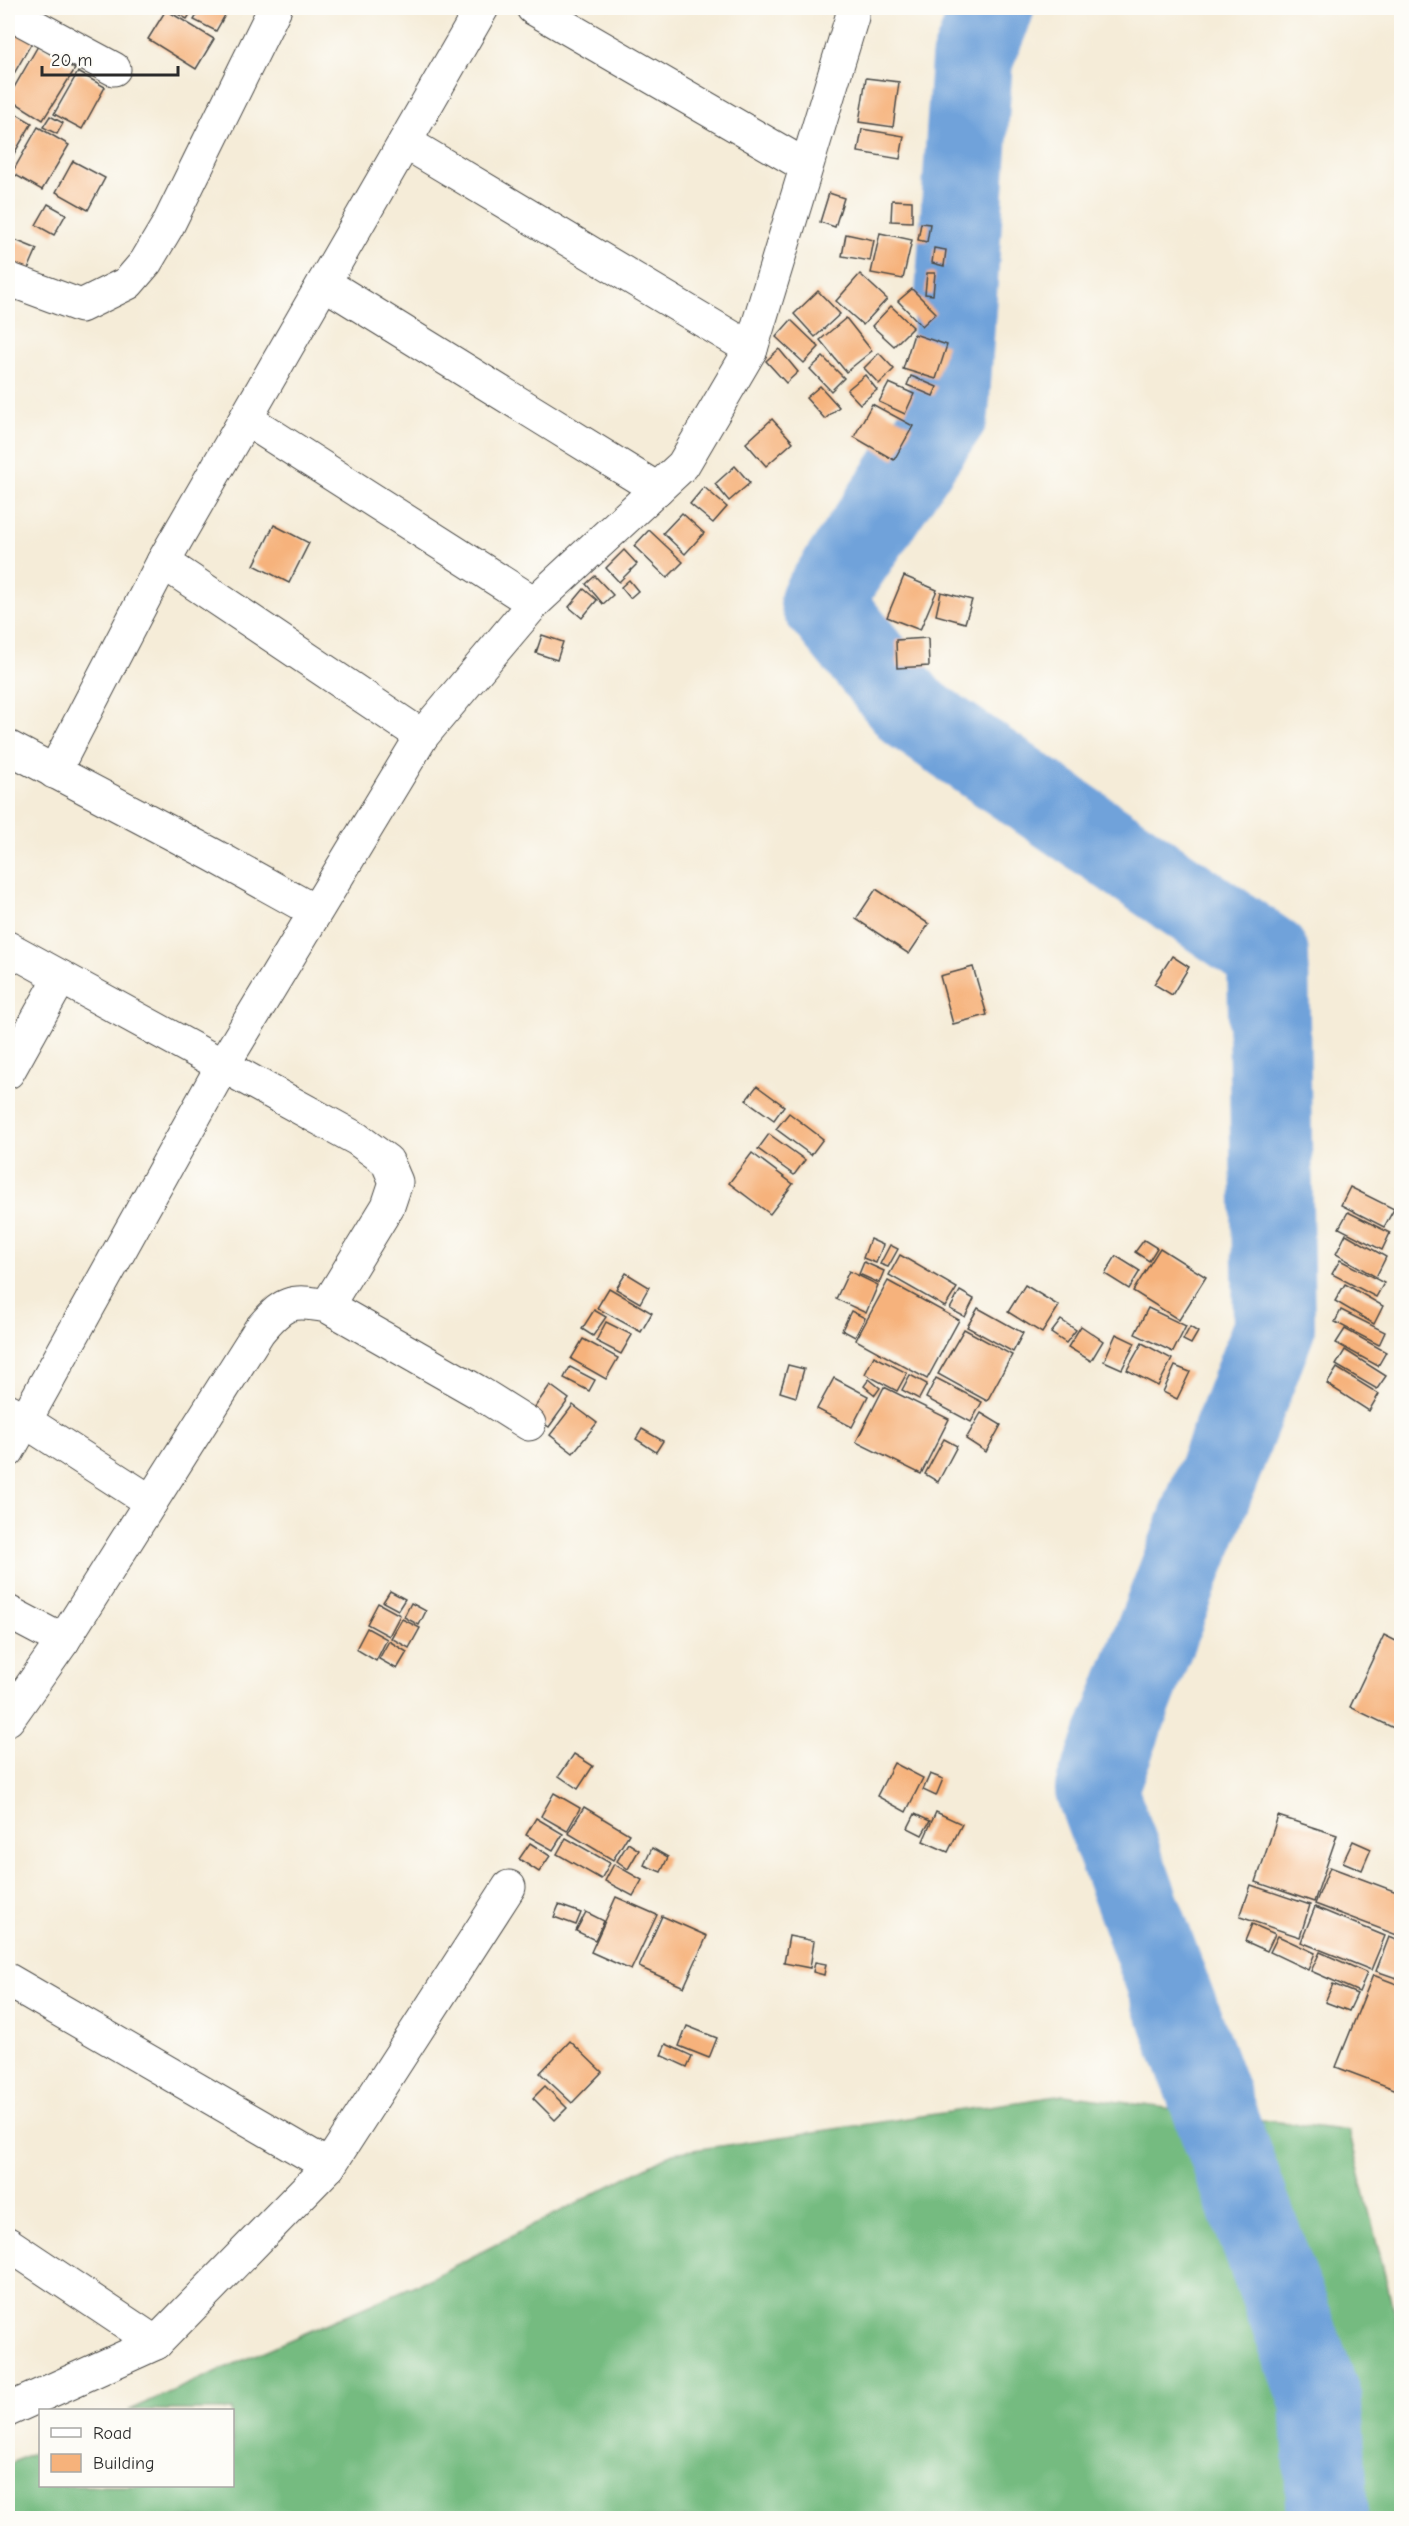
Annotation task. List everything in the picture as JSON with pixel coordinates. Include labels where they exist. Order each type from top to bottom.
[{"type":"street","points":[[8,279],[81,306],[128,284],[146,262],[168,225],[275,8]]},
{"type":"street","points":[[54,772],[163,562],[482,8]]},
{"type":"street","points":[[532,8],[806,166]]},
{"type":"street","points":[[8,1451],[16,1414],[314,910],[422,735],[534,603],[683,465],[751,349],[806,166],[847,11]]},
{"type":"street","points":[[8,12],[114,69]]},
{"type":"street","points":[[405,142],[751,349]]},
{"type":"street","points":[[324,283],[657,489]]},
{"type":"street","points":[[246,419],[534,603]]},
{"type":"street","points":[[163,562],[422,735]]},
{"type":"street","points":[[8,747],[314,910]]},
{"type":"street","points":[[8,948],[357,1139],[387,1161],[396,1182],[388,1206],[327,1305]]},
{"type":"street","points":[[8,1071],[61,977]]},
{"type":"street","points":[[8,1719],[63,1641],[271,1317],[286,1306],[300,1300],[327,1305],[529,1424]]},
{"type":"street","points":[[16,1414],[152,1502]]},
{"type":"street","points":[[8,1612],[63,1641]]},
{"type":"street","points":[[8,2410],[156,2343],[329,2166],[509,1887]]},
{"type":"street","points":[[8,1980],[329,2166]]},
{"type":"street","points":[[8,2244],[156,2343]]},
{"type":"green space","points":[[1064,2095],[1349,2131],[1401,2340],[1401,2518],[8,2518],[8,2465],[39,2450],[39,2487],[234,2487],[234,2409],[131,2409],[429,2279],[673,2153]]},
{"type":"building","points":[[167,8],[194,8],[187,19]]},
{"type":"building","points":[[201,8],[229,8],[216,31],[194,20]]},
{"type":"building","points":[[166,10],[214,39],[196,69],[148,39]]},
{"type":"building","points":[[8,20],[35,37],[8,84]]},
{"type":"building","points":[[38,46],[75,69],[43,120],[8,98]]},
{"type":"building","points":[[78,72],[105,87],[82,129],[54,114]]},
{"type":"building","points":[[866,78],[899,82],[893,127],[859,122]]},
{"type":"building","points":[[8,109],[32,123],[8,164]]},
{"type":"building","points":[[50,116],[63,123],[57,134],[43,127]]},
{"type":"building","points":[[38,127],[69,145],[42,190],[12,173]]},
{"type":"building","points":[[862,129],[904,136],[900,159],[858,152]]},
{"type":"building","points":[[73,161],[105,178],[88,210],[56,192]]},
{"type":"building","points":[[829,193],[844,198],[835,227],[820,222]]},
{"type":"building","points":[[892,200],[912,201],[912,222],[891,221]]},
{"type":"building","points":[[48,204],[66,214],[54,235],[36,225]]},
{"type":"building","points":[[921,223],[930,224],[927,242],[918,240]]},
{"type":"building","points":[[880,233],[912,240],[903,279],[871,273]]},
{"type":"building","points":[[846,234],[874,240],[870,261],[842,256]]},
{"type":"building","points":[[15,240],[37,249],[26,274],[8,266],[8,257]]},
{"type":"building","points":[[934,248],[946,250],[944,266],[932,263]]},
{"type":"building","points":[[927,273],[935,273],[933,295],[925,294]]},
{"type":"building","points":[[860,274],[887,299],[863,325],[836,301]]},
{"type":"building","points":[[912,289],[936,313],[922,326],[898,301]]},
{"type":"building","points":[[818,291],[840,314],[815,337],[794,314]]},
{"type":"building","points":[[891,306],[913,327],[894,346],[872,326]]},
{"type":"building","points":[[846,318],[872,351],[846,372],[820,340]]},
{"type":"building","points":[[791,320],[819,347],[804,363],[776,337]]},
{"type":"building","points":[[914,334],[947,345],[936,379],[903,369]]},
{"type":"building","points":[[779,349],[798,372],[786,383],[766,361]]},
{"type":"building","points":[[879,353],[894,369],[879,384],[864,368]]},
{"type":"building","points":[[823,357],[844,378],[831,391],[810,369]]},
{"type":"building","points":[[865,375],[877,390],[860,404],[847,390]]},
{"type":"building","points":[[911,376],[937,387],[933,396],[907,385]]},
{"type":"building","points":[[889,383],[914,394],[905,414],[879,402]]},
{"type":"building","points":[[820,386],[839,407],[825,419],[806,398]]},
{"type":"building","points":[[872,404],[913,426],[894,460],[854,437]]},
{"type":"building","points":[[772,419],[793,442],[766,466],[746,443]]},
{"type":"building","points":[[735,466],[750,483],[729,501],[715,484]]},
{"type":"building","points":[[704,487],[727,507],[713,523],[690,504]]},
{"type":"building","points":[[682,513],[704,533],[685,554],[663,533]]},
{"type":"building","points":[[274,525],[309,543],[289,583],[254,565]]},
{"type":"building","points":[[649,530],[683,562],[667,578],[634,546]]},
{"type":"building","points":[[624,550],[637,564],[619,582],[606,568]]},
{"type":"building","points":[[595,576],[613,595],[603,604],[586,584]]},
{"type":"building","points":[[904,576],[937,590],[920,630],[887,617]]},
{"type":"building","points":[[629,580],[638,591],[630,598],[621,587]]},
{"type":"building","points":[[584,589],[597,600],[582,618],[569,607]]},
{"type":"building","points":[[941,592],[972,600],[965,623],[936,615]]},
{"type":"building","points":[[542,635],[563,642],[557,660],[536,653]]},
{"type":"building","points":[[928,638],[929,666],[897,668],[896,640]]},
{"type":"building","points":[[876,889],[929,924],[909,954],[856,919]]},
{"type":"building","points":[[1172,956],[1189,967],[1172,995],[1154,984]]},
{"type":"building","points":[[973,967],[987,1015],[953,1024],[940,976]]},
{"type":"building","points":[[757,1086],[784,1106],[774,1120],[746,1100]]},
{"type":"building","points":[[789,1113],[823,1139],[811,1155],[776,1129]]},
{"type":"building","points":[[769,1134],[805,1160],[794,1175],[758,1149]]},
{"type":"building","points":[[752,1153],[793,1184],[770,1214],[729,1183]]},
{"type":"building","points":[[1350,1187],[1394,1209],[1384,1227],[1341,1205]]},
{"type":"building","points":[[1348,1212],[1390,1233],[1382,1250],[1339,1228]]},
{"type":"building","points":[[1346,1234],[1386,1257],[1376,1277],[1336,1254]]},
{"type":"building","points":[[870,1239],[883,1245],[876,1263],[863,1258]]},
{"type":"building","points":[[1144,1240],[1157,1248],[1149,1261],[1135,1252]]},
{"type":"building","points":[[890,1245],[898,1249],[888,1267],[880,1264]]},
{"type":"building","points":[[1160,1248],[1206,1277],[1179,1320],[1133,1291]]},
{"type":"building","points":[[900,1255],[957,1288],[945,1307],[889,1275]]},
{"type":"building","points":[[1116,1256],[1140,1271],[1129,1289],[1105,1274]]},
{"type":"building","points":[[1340,1260],[1384,1283],[1376,1297],[1332,1274]]},
{"type":"building","points":[[864,1262],[884,1271],[879,1283],[859,1274]]},
{"type":"building","points":[[849,1271],[878,1285],[866,1313],[836,1299]]},
{"type":"building","points":[[626,1273],[649,1287],[640,1303],[616,1289]]},
{"type":"building","points":[[888,1281],[959,1320],[927,1379],[856,1340]]},
{"type":"building","points":[[1345,1284],[1383,1306],[1374,1324],[1335,1301]]},
{"type":"building","points":[[1025,1285],[1059,1306],[1042,1333],[1008,1312]]},
{"type":"building","points":[[609,1288],[652,1313],[641,1332],[597,1308]]},
{"type":"building","points":[[960,1291],[974,1299],[965,1317],[950,1309]]},
{"type":"building","points":[[978,1308],[1023,1333],[1013,1352],[967,1327]]},
{"type":"building","points":[[1148,1308],[1186,1326],[1173,1352],[1135,1334]]},
{"type":"building","points":[[594,1310],[606,1317],[593,1336],[582,1329]]},
{"type":"building","points":[[1341,1310],[1385,1332],[1379,1345],[1335,1322]]},
{"type":"building","points":[[851,1311],[865,1318],[855,1337],[842,1330]]},
{"type":"building","points":[[1061,1320],[1076,1330],[1066,1343],[1051,1333]]},
{"type":"building","points":[[606,1322],[632,1335],[621,1354],[596,1341]]},
{"type":"building","points":[[1081,1326],[1103,1341],[1091,1361],[1068,1347]]},
{"type":"building","points":[[1190,1327],[1198,1332],[1191,1344],[1183,1340]]},
{"type":"building","points":[[964,1329],[1012,1355],[987,1401],[938,1374]]},
{"type":"building","points":[[1345,1329],[1386,1352],[1378,1366],[1336,1343]]},
{"type":"building","points":[[1116,1334],[1135,1343],[1122,1369],[1104,1361]]},
{"type":"building","points":[[583,1339],[618,1358],[606,1379],[571,1359]]},
{"type":"building","points":[[1142,1343],[1172,1359],[1158,1386],[1127,1370]]},
{"type":"building","points":[[1345,1350],[1386,1376],[1377,1389],[1336,1365]]},
{"type":"building","points":[[874,1356],[907,1373],[897,1391],[865,1374]]},
{"type":"building","points":[[788,1365],[804,1369],[796,1397],[780,1392]]},
{"type":"building","points":[[1175,1366],[1190,1372],[1177,1399],[1163,1392]]},
{"type":"building","points":[[570,1367],[595,1380],[589,1391],[564,1378]]},
{"type":"building","points":[[1337,1368],[1379,1394],[1369,1411],[1327,1384]]},
{"type":"building","points":[[910,1375],[927,1384],[919,1399],[902,1390]]},
{"type":"building","points":[[834,1378],[868,1396],[852,1427],[817,1409]]},
{"type":"building","points":[[936,1378],[982,1402],[971,1422],[926,1398]]},
{"type":"building","points":[[869,1379],[880,1388],[875,1395],[864,1386]]},
{"type":"building","points":[[550,1385],[569,1399],[549,1427],[530,1414]]},
{"type":"building","points":[[884,1387],[949,1419],[921,1474],[856,1442]]},
{"type":"building","points":[[573,1405],[597,1423],[573,1453],[550,1435]]},
{"type":"building","points":[[981,1413],[1001,1425],[986,1452],[966,1439]]},
{"type":"building","points":[[642,1429],[663,1441],[656,1452],[636,1439]]},
{"type":"building","points":[[944,1439],[957,1446],[938,1482],[925,1474]]},
{"type":"building","points":[[390,1591],[405,1599],[398,1610],[383,1602]]},
{"type":"building","points":[[378,1603],[400,1615],[389,1636],[367,1624]]},
{"type":"building","points":[[411,1603],[426,1611],[419,1625],[404,1617]]},
{"type":"building","points":[[402,1619],[420,1628],[409,1648],[391,1638]]},
{"type":"building","points":[[367,1628],[387,1639],[376,1661],[356,1649]]},
{"type":"building","points":[[1384,1635],[1402,1644],[1402,1732],[1350,1707]]},
{"type":"building","points":[[389,1641],[407,1652],[397,1669],[379,1659]]},
{"type":"building","points":[[574,1754],[593,1766],[578,1789],[559,1776]]},
{"type":"building","points":[[894,1763],[923,1778],[906,1812],[877,1796]]},
{"type":"building","points":[[930,1774],[943,1779],[936,1796],[923,1790]]},
{"type":"building","points":[[554,1793],[580,1808],[567,1831],[541,1816]]},
{"type":"building","points":[[584,1807],[629,1834],[613,1860],[568,1833]]},
{"type":"building","points":[[936,1812],[962,1824],[948,1852],[923,1841]]},
{"type":"building","points":[[915,1814],[930,1821],[922,1835],[908,1828]]},
{"type":"building","points":[[1278,1816],[1337,1835],[1314,1902],[1256,1882]]},
{"type":"building","points":[[536,1818],[563,1834],[553,1850],[526,1835]]},
{"type":"building","points":[[566,1838],[610,1863],[601,1879],[557,1854]]},
{"type":"building","points":[[1353,1841],[1371,1849],[1362,1870],[1343,1862]]},
{"type":"building","points":[[530,1843],[550,1856],[539,1872],[519,1859]]},
{"type":"building","points":[[628,1843],[639,1850],[628,1869],[617,1861]]},
{"type":"building","points":[[652,1848],[668,1857],[661,1872],[644,1865]]},
{"type":"building","points":[[614,1864],[642,1880],[633,1896],[605,1881]]},
{"type":"building","points":[[1330,1867],[1402,1894],[1402,1937],[1315,1904]]},
{"type":"building","points":[[1251,1885],[1310,1905],[1300,1937],[1240,1917]]},
{"type":"building","points":[[616,1897],[657,1915],[631,1970],[591,1952]]},
{"type":"building","points":[[559,1905],[581,1913],[576,1925],[554,1917]]},
{"type":"building","points":[[1315,1907],[1385,1936],[1371,1970],[1301,1942]]},
{"type":"building","points":[[586,1912],[604,1921],[595,1940],[576,1931]]},
{"type":"building","points":[[662,1916],[707,1936],[684,1987],[639,1967]]},
{"type":"building","points":[[1252,1924],[1275,1934],[1267,1951],[1245,1941]]},
{"type":"building","points":[[789,1936],[814,1941],[810,1968],[784,1963]]},
{"type":"building","points":[[1278,1936],[1315,1953],[1308,1970],[1270,1952]]},
{"type":"building","points":[[1389,1937],[1402,1942],[1402,1980],[1376,1971]]},
{"type":"building","points":[[1320,1952],[1367,1973],[1359,1992],[1311,1971]]},
{"type":"building","points":[[815,1962],[826,1964],[824,1975],[813,1972]]},
{"type":"building","points":[[1373,1975],[1402,1986],[1402,2092],[1336,2067]]},
{"type":"building","points":[[1333,1984],[1357,1994],[1349,2011],[1325,2002]]},
{"type":"building","points":[[687,2026],[717,2038],[709,2058],[679,2046]]},
{"type":"building","points":[[570,2041],[602,2072],[572,2103],[540,2073]]},
{"type":"building","points":[[666,2044],[692,2056],[687,2067],[661,2055]]},
{"type":"building","points":[[545,2086],[567,2108],[555,2120],[533,2098]]},
{"type":"waterway","points":[[993,8],[972,60],[948,412],[821,601],[911,711],[1268,955],[1274,1328],[1096,1790],[1321,2401],[1328,2518]]}]
